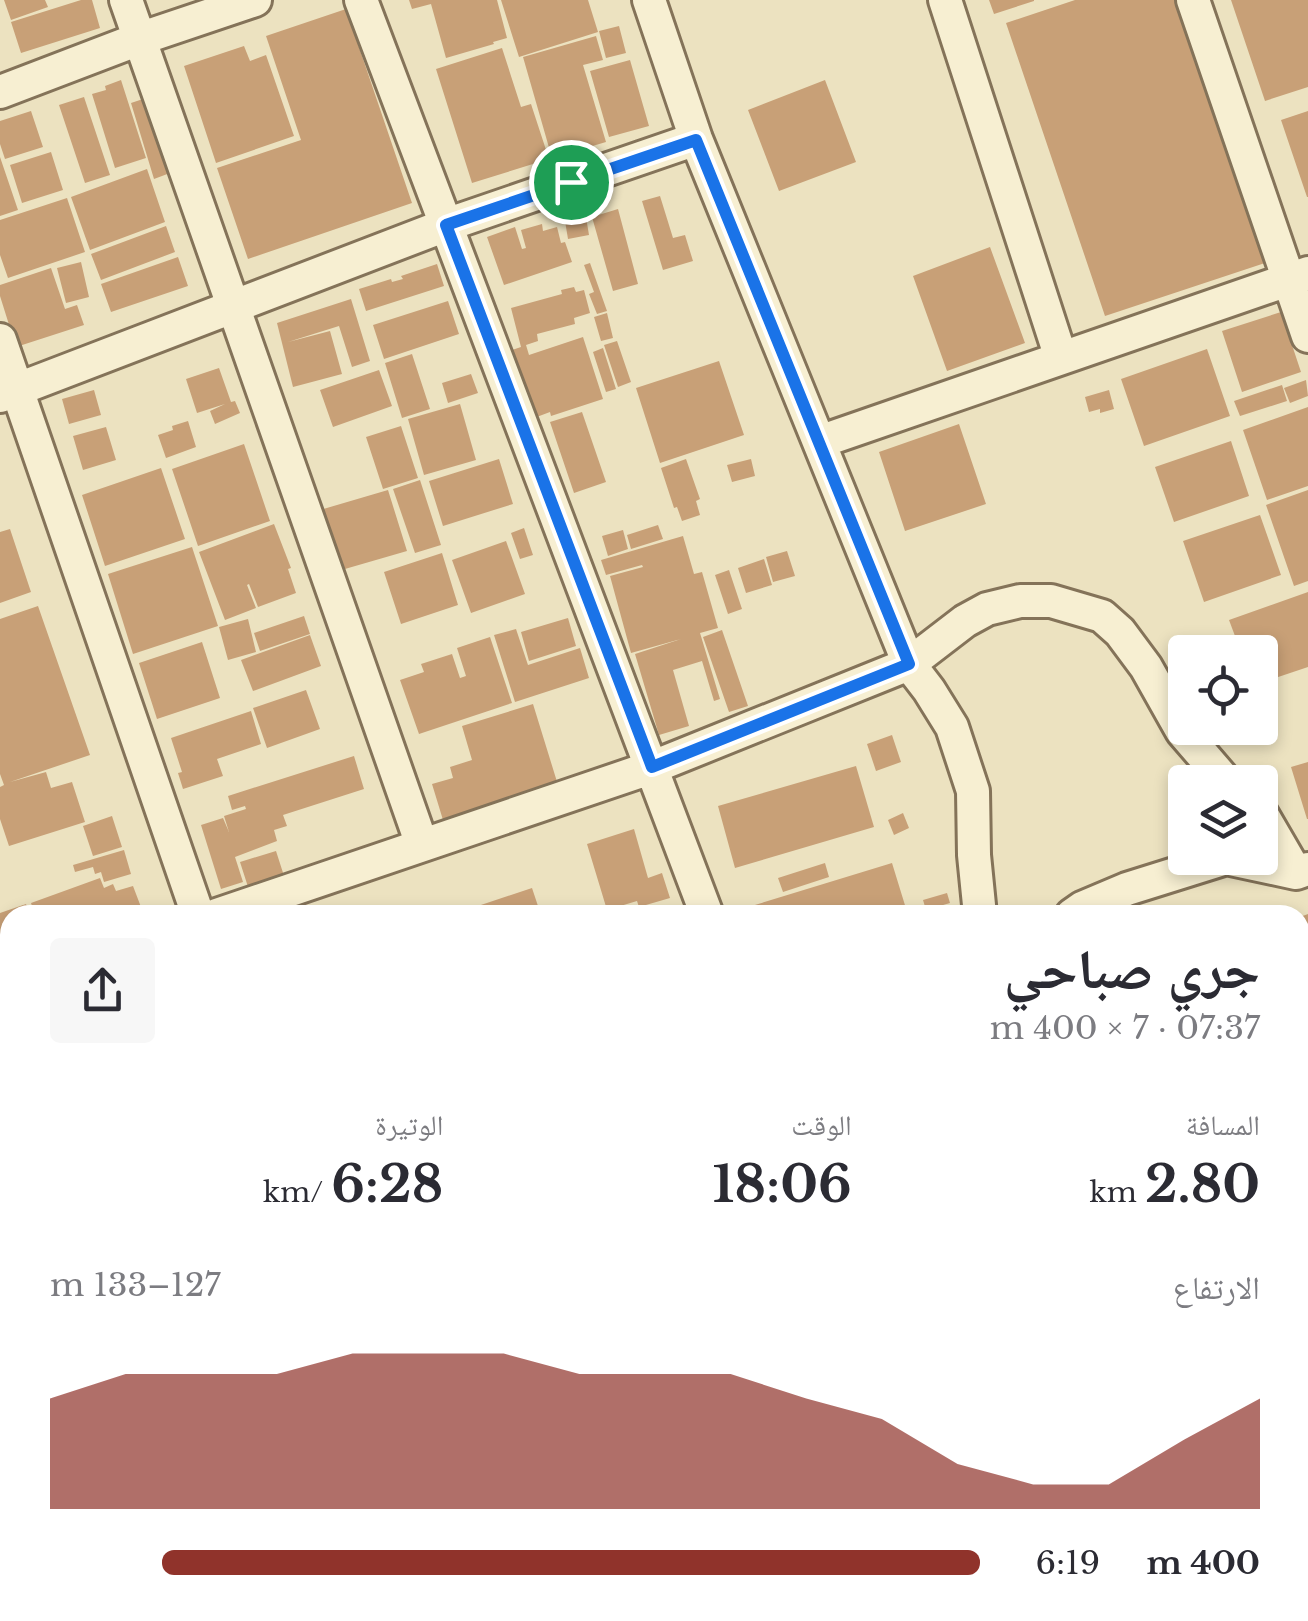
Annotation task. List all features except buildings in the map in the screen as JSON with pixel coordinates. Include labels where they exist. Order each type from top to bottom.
[{"type":"street","points":[[126,0],[422,845]]},
{"type":"street","points":[[0,92],[254,0]]},
{"type":"street","points":[[360,0],[704,905]]},
{"type":"street","points":[[649,0],[696,140],[909,664],[952,727],[972,790],[979,905]]},
{"type":"street","points":[[945,0],[1061,358]]},
{"type":"street","points":[[1194,0],[1298,276],[1308,336]]},
{"type":"street","points":[[9,393],[446,225],[696,140]]},
{"type":"street","points":[[819,442],[1298,276]]},
{"type":"street","points":[[0,340],[9,393],[194,905]]},
{"type":"street","points":[[246,905],[652,767],[909,664],[987,609],[1020,601],[1050,601],[1102,616],[1146,666],[1182,731],[1211,765]]},
{"type":"street","points":[[1278,837],[1302,871]]},
{"type":"street","points":[[1089,905],[1226,858],[1302,871]]},
{"type":"route","points":[[696,140],[909,664],[652,767],[446,225],[571,182],[696,140]]}]
